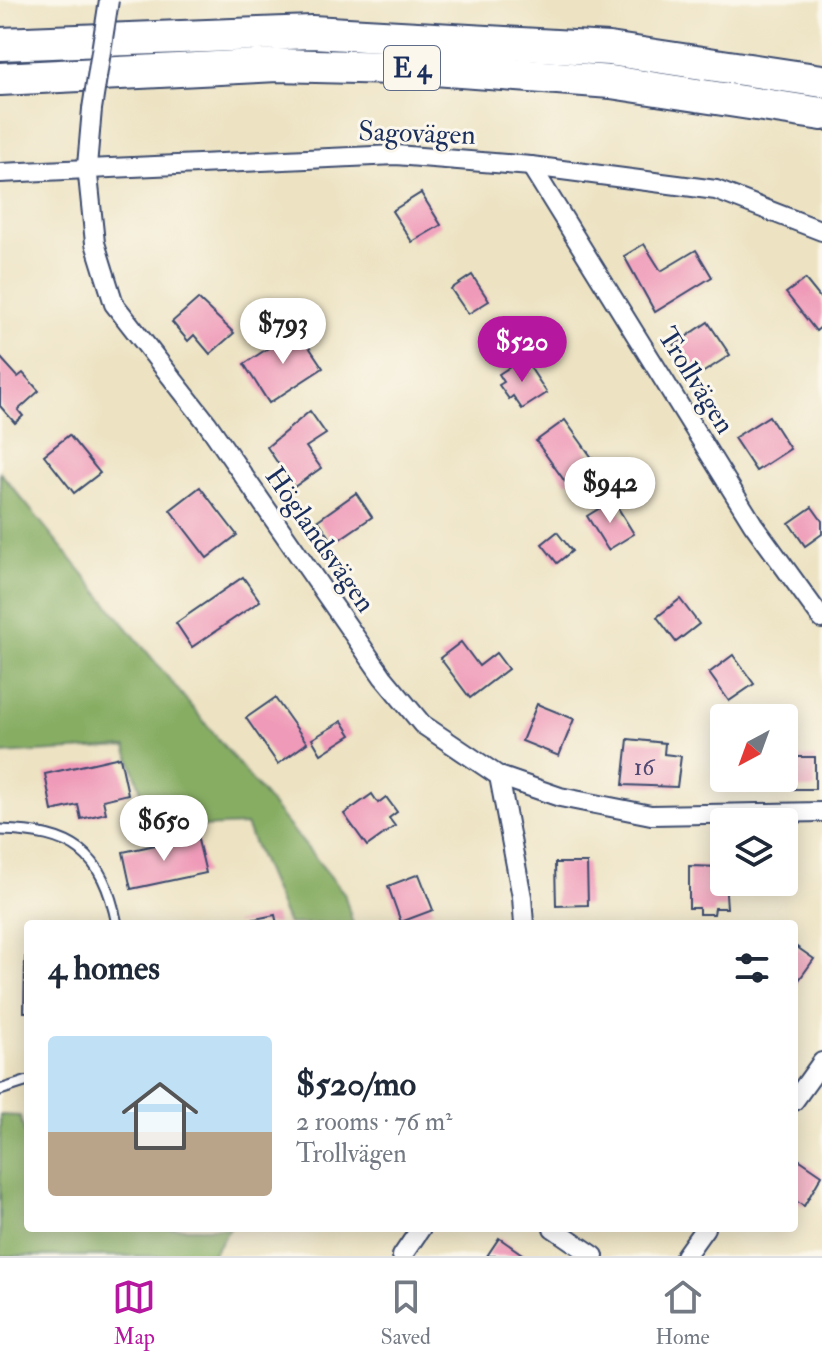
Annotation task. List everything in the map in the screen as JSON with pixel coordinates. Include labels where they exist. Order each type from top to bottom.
[{"type":"highway","name":"E 4","points":[[0,44],[312,32],[609,49],[822,81]]},
{"type":"highway","name":"E 4","points":[[0,79],[277,65],[434,69],[611,82],[822,114]]},
{"type":"street","name":"Höglandsvägen","points":[[109,0],[92,109],[87,166],[95,243],[114,304],[207,423],[383,677],[422,724],[499,776],[560,797],[651,815],[822,812]]},
{"type":"street","name":"Sagovägen","points":[[0,173],[87,166],[396,155],[531,166],[716,190],[822,231]]},
{"type":"street","name":"Trollvägen","points":[[531,166],[753,524],[822,619]]},
{"type":"street","points":[[499,776],[524,920]]},
{"type":"street","points":[[798,1095],[822,1062]]},
{"type":"street","points":[[402,1256],[418,1232]]},
{"type":"street","points":[[559,1232],[594,1256]]},
{"type":"street","points":[[685,1256],[702,1232]]},
{"type":"lane","points":[[0,830],[26,830],[72,843],[85,852],[99,871],[116,920]]},
{"type":"lane","points":[[0,1090],[24,1082]]},
{"type":"green space","points":[[0,472],[344,893],[352,920],[286,920],[246,825],[154,829],[126,747],[0,754]]},
{"type":"green space","points":[[0,1115],[20,1116],[24,1130],[24,1232],[227,1232],[211,1256],[0,1256]]},
{"type":"building","points":[[421,193],[441,225],[412,242],[392,211]]},
{"type":"building","points":[[644,244],[661,271],[696,250],[712,277],[655,312],[624,256]]},
{"type":"building","points":[[472,275],[489,301],[468,314],[451,289]]},
{"type":"building","points":[[805,279],[822,300],[822,326],[816,331],[786,293]]},
{"type":"building","points":[[198,299],[234,333],[210,354],[194,335],[188,341],[172,322]]},
{"type":"building","points":[[708,322],[730,355],[696,377],[674,345]]},
{"type":"building","points":[[297,329],[323,368],[269,403],[244,364]]},
{"type":"building","points":[[0,357],[18,377],[23,373],[39,391],[18,410],[23,416],[15,423],[0,406]]},
{"type":"building","points":[[524,358],[547,393],[522,409],[513,396],[509,399],[499,385],[504,382],[499,374]]},
{"type":"building","points":[[310,411],[326,434],[306,447],[321,468],[294,487],[267,447]]},
{"type":"building","points":[[769,416],[790,449],[756,471],[734,438]]},
{"type":"building","points":[[565,420],[595,462],[566,483],[536,441]]},
{"type":"building","points":[[69,435],[100,473],[74,493],[44,455]]},
{"type":"building","points":[[200,487],[237,535],[207,558],[170,510]]},
{"type":"building","points":[[356,493],[372,517],[334,543],[318,520]]},
{"type":"building","points":[[613,500],[634,534],[608,550],[587,516]]},
{"type":"building","points":[[812,507],[822,521],[822,534],[805,546],[789,523]]},
{"type":"building","points":[[557,532],[572,551],[557,563],[542,544]]},
{"type":"building","points":[[243,577],[260,601],[192,647],[176,623]]},
{"type":"building","points":[[680,599],[699,624],[676,642],[657,617]]},
{"type":"building","points":[[461,642],[479,666],[496,653],[508,669],[470,698],[440,658]]},
{"type":"building","points":[[733,655],[754,684],[729,701],[709,673]]},
{"type":"building","points":[[275,698],[307,743],[278,764],[246,718]]},
{"type":"building","points":[[537,704],[574,719],[559,756],[522,741]]},
{"type":"building","points":[[342,721],[351,735],[321,754],[312,739]]},
{"type":"building","points":[[628,739],[665,743],[664,754],[681,756],[677,787],[623,785]]},
{"type":"building","points":[[120,757],[128,794],[103,800],[106,813],[81,819],[78,805],[52,811],[45,774]]},
{"type":"building","points":[[798,757],[815,757],[815,789],[798,789]]},
{"type":"building","points":[[372,794],[378,803],[386,797],[397,812],[389,818],[395,826],[367,846],[344,814]]},
{"type":"building","points":[[197,836],[206,873],[131,889],[123,852]]},
{"type":"building","points":[[555,863],[587,863],[588,905],[556,906]]},
{"type":"building","points":[[689,866],[710,867],[710,896],[726,896],[727,908],[715,908],[714,914],[699,914],[699,908],[689,908]]},
{"type":"building","points":[[419,874],[433,910],[400,920],[388,886]]},
{"type":"building","points":[[275,915],[276,920],[250,920]]},
{"type":"building","points":[[798,948],[814,959],[798,981]]},
{"type":"building","points":[[800,1160],[822,1175],[804,1206],[798,1202]]},
{"type":"building","points":[[499,1238],[525,1256],[487,1256]]}]
